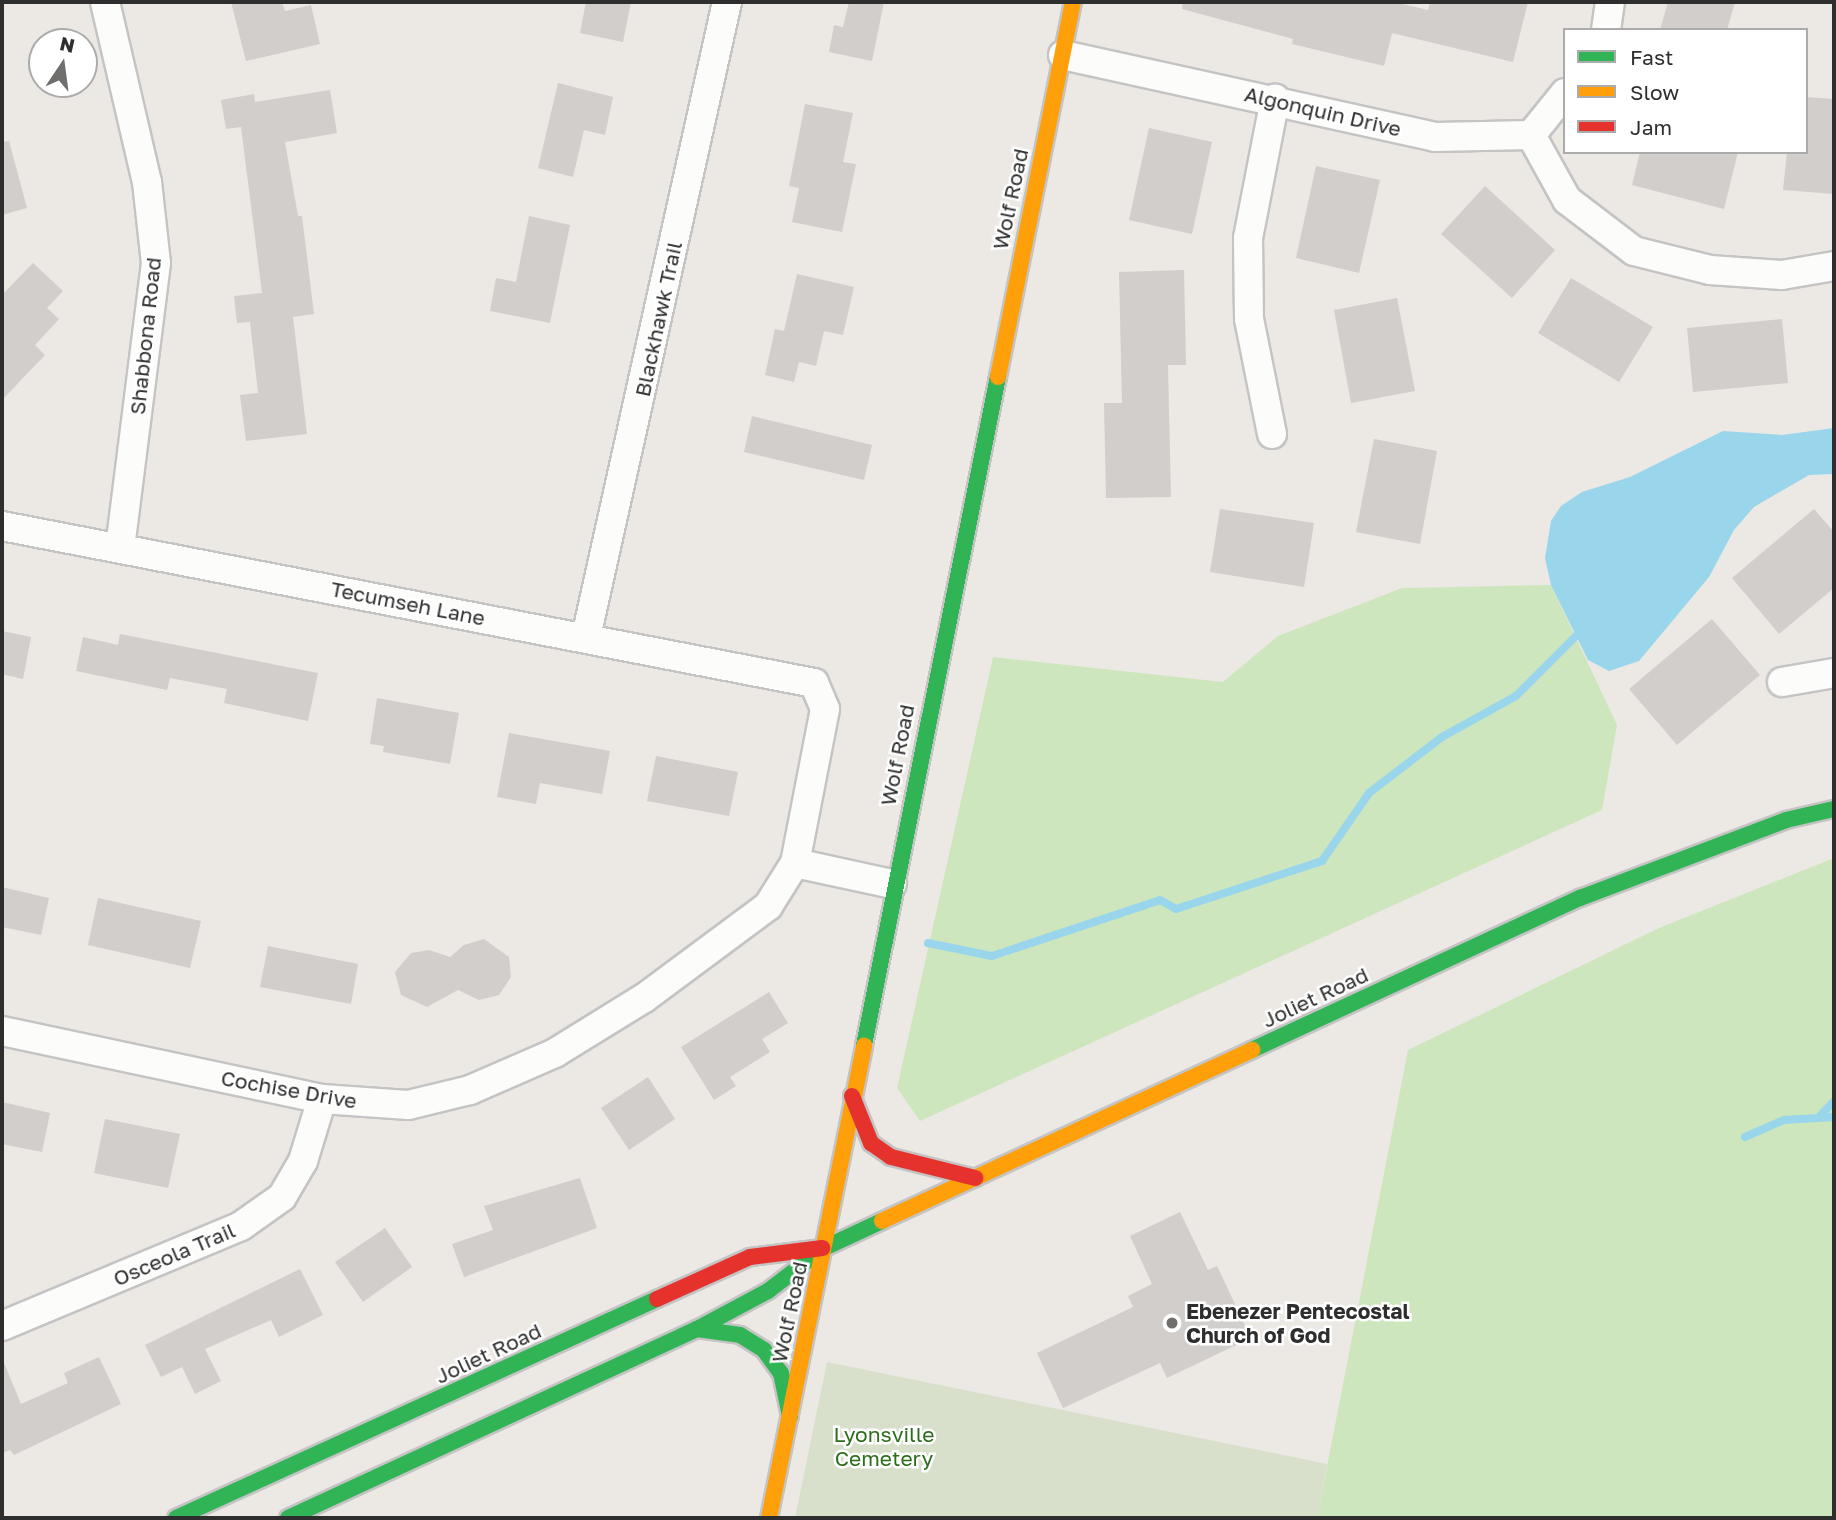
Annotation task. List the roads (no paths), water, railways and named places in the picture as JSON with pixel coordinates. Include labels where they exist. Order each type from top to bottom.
[{"type":"main road","name":"Wolf Road","points":[[769,1518],[824,1248],[892,884],[1073,2]]},
{"type":"main road","name":"Joliet Road","points":[[288,1518],[697,1329],[768,1291],[824,1248],[1580,898],[1786,820],[1834,809]]},
{"type":"main road","points":[[852,1096],[871,1143],[891,1157],[975,1178]]},
{"type":"main road","name":"Joliet Road","points":[[176,1518],[750,1257],[824,1248]]},
{"type":"main road","points":[[697,1329],[740,1335],[764,1350],[781,1373],[790,1416]]},
{"type":"street","name":"Shabbona Road","points":[[105,2],[147,182],[156,263],[120,548]]},
{"type":"street","name":"Blackhawk Trail","points":[[586,637],[727,2]]},
{"type":"street","points":[[1606,28],[1610,2]]},
{"type":"street","name":"Algonquin Drive","points":[[1063,55],[1275,99],[1435,137],[1531,135]]},
{"type":"street","points":[[1563,95],[1531,135],[1567,200],[1634,251],[1710,270],[1782,275],[1834,265]]},
{"type":"street","points":[[1272,434],[1248,319],[1248,238],[1275,99]]},
{"type":"street","name":"Tecumseh Lane","points":[[2,526],[814,683]]},
{"type":"street","points":[[1782,682],[1834,673]]},
{"type":"street","name":"Cochise Drive","points":[[2,1031],[322,1099],[408,1105],[470,1090],[555,1053],[644,998],[768,906],[795,863],[825,709],[814,683]]},
{"type":"street","points":[[795,863],[892,884]]},
{"type":"street","name":"Osceola Trail","points":[[2,1326],[241,1227],[282,1197],[303,1161],[322,1099]]},
{"type":"water","points":[[1834,428],[1834,474],[1809,475],[1754,507],[1734,530],[1709,577],[1639,661],[1609,671],[1588,660],[1551,585],[1545,558],[1551,521],[1561,506],[1582,492],[1630,477],[1723,431],[1782,435]]},
{"type":"waterway","points":[[928,943],[992,956],[1160,900],[1176,909],[1322,861],[1369,793],[1442,737],[1516,696],[1582,630]]},
{"type":"waterway","points":[[1820,1116],[1834,1101]]},
{"type":"waterway","points":[[1745,1137],[1784,1120],[1834,1117]]},
{"type":"place","name":"Ebenezer Pentecostal Church of God","points":[[1172,1323]]},
{"type":"park label","name":"Lyonsville Cemetery","points":[[884,1446]]}]
